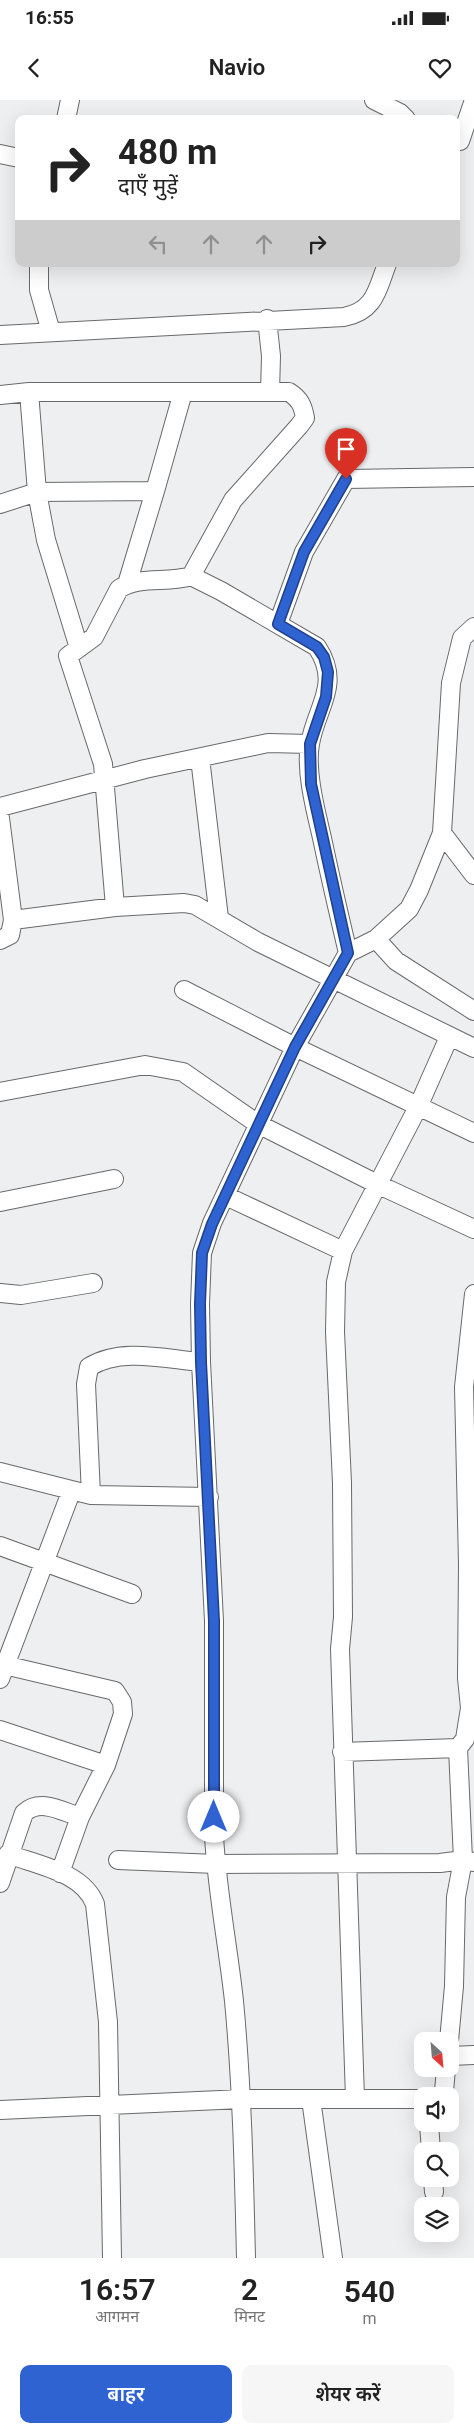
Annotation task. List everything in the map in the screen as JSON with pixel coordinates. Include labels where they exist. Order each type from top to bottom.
[{"type":"street","points":[[67,115],[70,100]]},
{"type":"street","points":[[374,100],[403,110]]},
{"type":"street","points":[[464,141],[474,100]]},
{"type":"street","points":[[0,154],[15,157]]},
{"type":"street","points":[[39,267],[39,290],[51,332]]},
{"type":"street","points":[[0,335],[344,317],[362,312],[374,300],[386,267]]},
{"type":"street","points":[[267,320],[271,356],[270,392]]},
{"type":"street","points":[[0,395],[29,392],[289,392],[297,397],[303,408],[305,418],[233,500],[191,576]]},
{"type":"street","points":[[29,392],[37,492],[46,540],[79,648]]},
{"type":"street","points":[[126,584],[183,392]]},
{"type":"street","points":[[278,624],[304,552],[346,479],[474,477]]},
{"type":"street","points":[[0,504],[37,492],[155,490]]},
{"type":"street","points":[[115,906],[103,764],[68,656],[94,637],[119,589],[126,584],[145,580],[175,580],[191,576],[317,647],[324,657],[328,672],[326,697],[310,744],[311,784],[348,953]]},
{"type":"street","points":[[246,2258],[242,2100],[234,2000],[216,1864],[215,1656],[209,1497],[201,1362],[202,1253],[212,1224],[258,1124],[295,1047],[332,979],[348,953],[376,939],[409,909],[419,890],[442,833],[451,683],[462,638],[474,627]]},
{"type":"street","points":[[0,807],[104,780],[268,743],[310,744]]},
{"type":"street","points":[[200,758],[219,918]]},
{"type":"street","points":[[0,818],[13,920],[10,935],[0,940]]},
{"type":"street","points":[[442,833],[474,875]]},
{"type":"street","points":[[13,920],[115,906],[184,903],[195,905],[258,942],[449,1038],[474,1048]]},
{"type":"street","points":[[376,939],[396,961],[474,1011]]},
{"type":"street","points":[[184,990],[295,1047],[474,1133]]},
{"type":"street","points":[[355,2098],[342,1752],[340,1649],[343,1617],[342,1483],[335,1332],[336,1282],[343,1251],[418,1107],[449,1038]]},
{"type":"street","points":[[0,1092],[145,1065],[156,1065],[183,1072],[258,1124],[379,1185],[474,1229]]},
{"type":"street","points":[[0,1202],[114,1179]]},
{"type":"street","points":[[226,1196],[343,1251]]},
{"type":"street","points":[[0,1294],[20,1295],[93,1283]]},
{"type":"street","points":[[450,2032],[454,1986],[456,1897],[469,1861],[458,1748],[465,1739],[470,1708],[467,1678],[471,1619],[464,1387],[474,1294]]},
{"type":"street","points":[[90,1495],[86,1384],[89,1367],[100,1360],[120,1356],[201,1362]]},
{"type":"street","points":[[0,1472],[71,1492],[90,1495],[209,1497]]},
{"type":"street","points":[[60,1873],[80,1817],[106,1765],[124,1714],[122,1702],[115,1691],[2,1670],[43,1560],[71,1492]]},
{"type":"street","points":[[0,1546],[43,1560],[132,1594]]},
{"type":"street","points":[[0,1730],[106,1765]]},
{"type":"street","points":[[342,1752],[458,1748]]},
{"type":"street","points":[[0,1883],[8,1854],[24,1813],[32,1806],[41,1804],[80,1817]]},
{"type":"street","points":[[8,1854],[60,1873],[84,1886],[91,1893],[95,1904],[108,2022],[112,2258]]},
{"type":"street","points":[[118,1860],[216,1864],[440,1863],[469,1861]]},
{"type":"street","points":[[459,2056],[474,2055]]},
{"type":"street","points":[[311,2099],[333,2258]]},
{"type":"street","points":[[0,2110],[242,2100],[414,2099]]},
{"type":"route","points":[[214,1817],[215,1665],[209,1497],[201,1362],[200,1304],[202,1253],[212,1224],[295,1047],[348,953],[311,784],[310,744],[326,697],[328,672],[324,657],[317,647],[278,624],[304,552],[346,479]]}]
